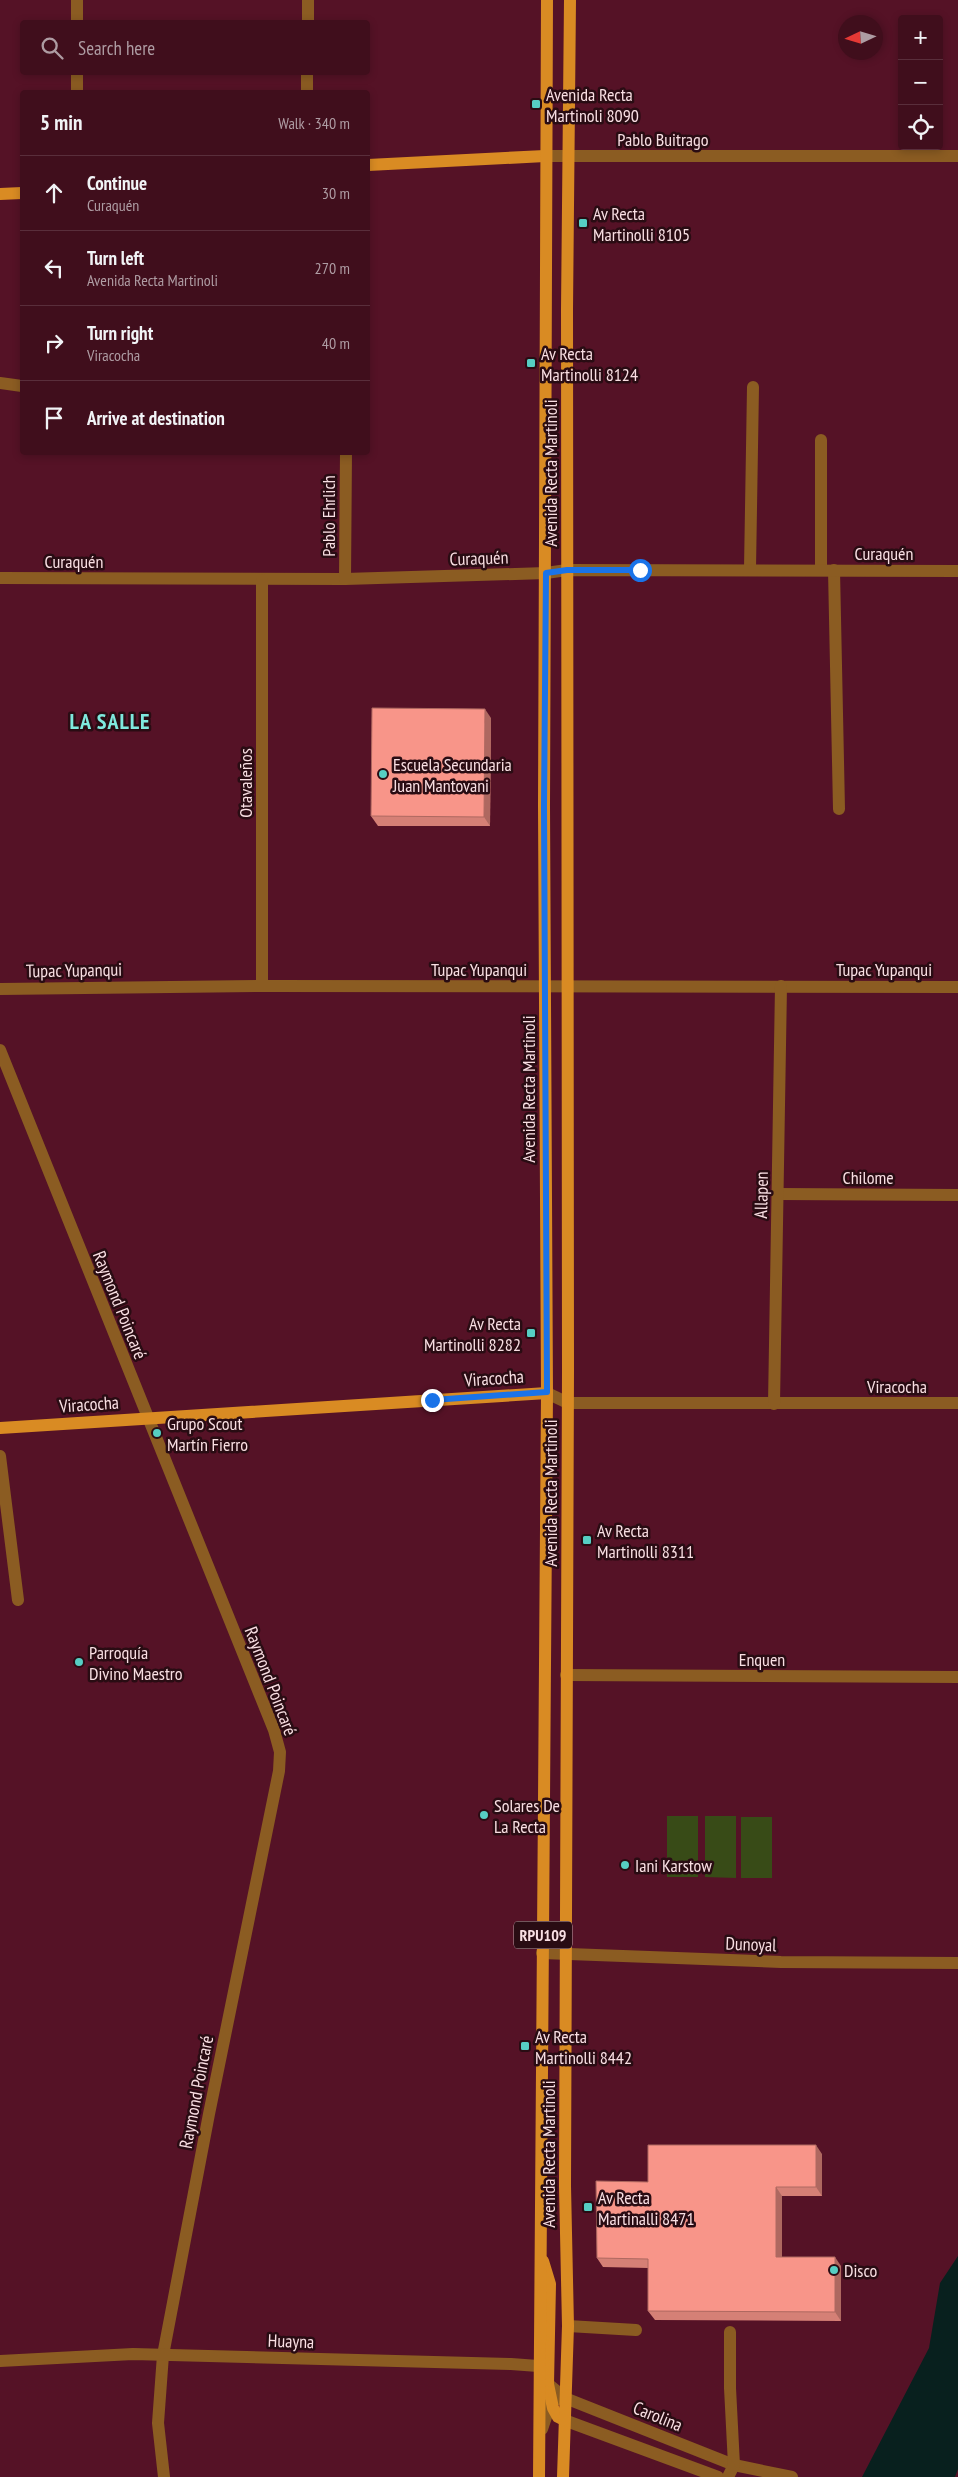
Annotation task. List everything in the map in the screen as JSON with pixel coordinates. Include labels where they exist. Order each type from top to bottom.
[{"type":"main road","name":"Avenida Recta Martinoli","points":[[539,2477],[538,2366],[547,1392],[545,156],[547,0]]},
{"type":"main road","name":"Avenida Recta Martinoli","points":[[563,2477],[568,2326],[565,2186],[565,1954],[568,1403],[568,156],[570,0]]},
{"type":"main road","name":"Pablo Buitrago","points":[[370,165],[545,156]]},
{"type":"main road","points":[[0,194],[20,193]]},
{"type":"main road","name":"Viracocha","points":[[0,1428],[547,1392]]},
{"type":"main road","points":[[539,2246],[550,2284],[548,2384],[555,2413],[564,2420]]},
{"type":"street","points":[[77,0],[77,20]]},
{"type":"street","points":[[308,0],[308,20]]},
{"type":"street","points":[[77,75],[77,90]]},
{"type":"street","points":[[307,75],[307,90]]},
{"type":"street","name":"Pablo Buitrago","points":[[545,156],[958,156]]},
{"type":"street","points":[[0,384],[20,386]]},
{"type":"street","points":[[750,569],[753,387]]},
{"type":"street","points":[[821,440],[839,809]]},
{"type":"street","name":"Pablo Ehrlich","points":[[345,579],[346,455]]},
{"type":"street","name":"Curaquén","points":[[0,578],[262,580],[546,573],[567,570],[958,571]]},
{"type":"street","name":"Otavaleños","points":[[262,580],[262,986]]},
{"type":"street","name":"Tupac Yupanqui","points":[[0,989],[262,986],[958,987]]},
{"type":"street","name":"Allapen","points":[[774,1404],[781,986]]},
{"type":"street","name":"Raymond Poincaré","points":[[0,1050],[274,1730],[280,1752],[275,1790],[209,2114],[163,2355],[158,2423],[164,2477]]},
{"type":"street","name":"Chilome","points":[[778,1194],[958,1194]]},
{"type":"street","name":"Viracocha","points":[[547,1392],[568,1403],[958,1403]]},
{"type":"street","points":[[0,1456],[18,1600]]},
{"type":"street","name":"Enquen","points":[[566,1675],[958,1678]]},
{"type":"street","name":"Dunoyal","points":[[542,1953],[781,1962],[958,1963]]},
{"type":"street","points":[[568,2326],[636,2330]]},
{"type":"street","points":[[728,2477],[734,2465],[730,2388],[730,2332]]},
{"type":"street","name":"Huayna","points":[[0,2361],[133,2354],[538,2366]]},
{"type":"street","points":[[538,2366],[548,2384],[565,2398]]},
{"type":"street","points":[[539,2441],[546,2412],[551,2402],[565,2398]]},
{"type":"street","name":"Carolina","points":[[565,2398],[734,2465],[792,2477]]},
{"type":"street","name":"Carolina","points":[[564,2420],[718,2477]]},
{"type":"green space","points":[[667,1816],[698,1816],[698,1877],[667,1877]]},
{"type":"green space","points":[[705,1816],[736,1816],[736,1878],[705,1877]]},
{"type":"green space","points":[[741,1817],[772,1817],[772,1878],[741,1878]]},
{"type":"water","points":[[958,2256],[958,2469],[955,2477],[862,2477],[929,2348],[940,2283]]},
{"type":"building","points":[[372,708],[485,709],[484,817],[371,816]]},
{"type":"building","points":[[648,2145],[816,2145],[816,2187],[776,2187],[776,2257],[835,2257],[835,2312],[648,2311],[648,2259],[597,2258],[596,2181],[648,2182]]},
{"type":"place","name":"Avenida Recta Martinoli 8090","points":[[536,104]]},
{"type":"place","name":"Av Recta Martinolli 8105","points":[[583,223]]},
{"type":"place","name":"Av Recta Martinolli 8124","points":[[531,363]]},
{"type":"place","name":"Escuela Secundaria Juan Mantovani","points":[[383,774]]},
{"type":"place","name":"Av Recta Martinolli 8282","points":[[531,1333]]},
{"type":"place","name":"Grupo Scout Martín Fierro","points":[[157,1433]]},
{"type":"place","name":"Av Recta Martinolli 8311","points":[[587,1540]]},
{"type":"place","name":"Parroquía Divino Maestro","points":[[79,1662]]},
{"type":"place","name":"Solares De La Recta","points":[[484,1815]]},
{"type":"place","name":"Iani Karstow","points":[[625,1865]]},
{"type":"place","name":"Av Recta Martinolli 8442","points":[[525,2046]]},
{"type":"place","name":"Av Recta Martinalli 8471","points":[[588,2207]]},
{"type":"place","name":"Disco","points":[[834,2270]]},
{"type":"district","name":"LA SALLE","points":[[110,721]]},
{"type":"route","points":[[432,1400],[547,1392],[544,806],[546,573],[567,570],[640,570]]}]
